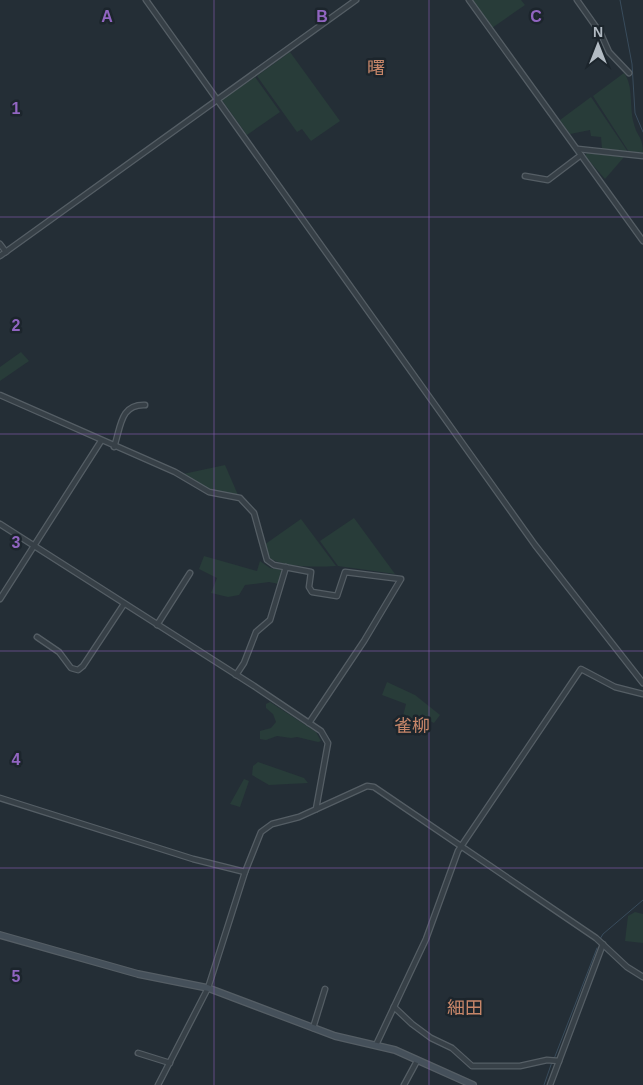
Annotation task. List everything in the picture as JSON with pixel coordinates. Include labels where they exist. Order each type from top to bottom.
[{"type":"street","points":[[146,0],[535,545],[604,635],[643,682]]},
{"type":"street","points":[[0,256],[356,0]]},
{"type":"street","points":[[469,0],[643,241]]},
{"type":"street","points":[[576,0],[602,34],[609,52],[629,73]]},
{"type":"street","points":[[577,149],[586,152],[643,156]]},
{"type":"street","points":[[526,176],[548,180],[581,155]]},
{"type":"street","points":[[0,244],[6,252]]},
{"type":"street","points":[[0,395],[114,447],[175,472],[208,492],[240,498],[254,513],[264,556],[274,565],[311,572],[309,589],[312,592],[331,596],[339,594],[345,572],[401,579],[364,641],[309,723]]},
{"type":"street","points":[[114,447],[126,410],[133,405],[145,405]]},
{"type":"street","points":[[0,599],[101,441]]},
{"type":"street","points":[[0,524],[236,674],[325,735],[328,743],[316,809]]},
{"type":"street","points":[[236,674],[244,662],[256,632],[270,620],[286,567]]},
{"type":"street","points":[[157,625],[190,573]]},
{"type":"street","points":[[38,637],[59,652],[71,668],[78,670],[83,666],[124,604]]},
{"type":"street","points":[[376,1045],[426,939],[461,846],[580,669],[615,687],[643,694]]},
{"type":"street","points":[[158,1085],[208,988],[245,872],[261,832],[272,824],[299,818],[371,786],[603,944],[627,967],[643,978]]},
{"type":"street","points":[[0,798],[193,859],[245,872]]},
{"type":"street","points":[[0,935],[138,974],[208,988],[335,1036],[395,1050],[473,1085]]},
{"type":"street","points":[[550,1085],[603,944]]},
{"type":"street","points":[[313,1028],[325,990]]},
{"type":"street","points":[[394,1007],[412,1024],[431,1038],[452,1048],[472,1066],[520,1066],[552,1060],[559,1061]]},
{"type":"street","points":[[138,1053],[170,1063]]},
{"type":"street","points":[[404,1085],[417,1061]]},
{"type":"green space","points":[[472,0],[521,0],[525,5],[492,28]]},
{"type":"green space","points":[[290,52],[340,121],[311,141],[302,129],[297,132],[257,76]]},
{"type":"green space","points":[[624,73],[629,84],[635,128],[642,143],[643,153],[629,152],[593,96]]},
{"type":"green space","points":[[255,77],[280,112],[247,135],[222,100]]},
{"type":"green space","points":[[591,97],[628,152],[602,149],[601,137],[591,136],[590,130],[570,134],[560,120]]},
{"type":"green space","points":[[587,153],[624,157],[605,179],[585,156]]},
{"type":"green space","points":[[21,352],[29,361],[0,381],[0,367]]},
{"type":"green space","points":[[225,465],[238,495],[210,490],[183,474]]},
{"type":"green space","points":[[354,518],[395,574],[338,566],[320,541]]},
{"type":"green space","points":[[301,519],[336,566],[291,565],[274,561],[268,557],[264,545]]},
{"type":"green space","points":[[204,556],[257,571],[260,561],[270,568],[284,570],[279,584],[269,582],[245,585],[239,595],[228,597],[211,593],[217,578],[199,569]]},
{"type":"green space","points":[[387,682],[415,695],[440,715],[434,723],[428,720],[400,726],[397,716],[403,716],[406,704],[382,695]]},
{"type":"green space","points":[[270,702],[316,732],[321,741],[277,736],[266,740],[260,739],[260,731],[271,728],[276,722],[273,714],[266,708],[266,704]]},
{"type":"green space","points":[[258,762],[304,778],[308,783],[269,785],[252,775],[253,766]]},
{"type":"green space","points":[[244,779],[249,781],[240,807],[230,804]]},
{"type":"green space","points":[[635,912],[643,914],[643,943],[625,941],[628,916]]},
{"type":"waterway","points":[[620,0],[632,64],[635,113],[643,132]]},
{"type":"waterway","points":[[600,939],[603,934],[643,900]]},
{"type":"waterway","points":[[554,1059],[597,948]]},
{"type":"waterway","points":[[544,1085],[552,1062]]},
{"type":"district","name":"曙","points":[[376,68]]},
{"type":"district","name":"雀柳","points":[[412,726]]},
{"type":"district","name":"細田","points":[[465,1008]]}]
